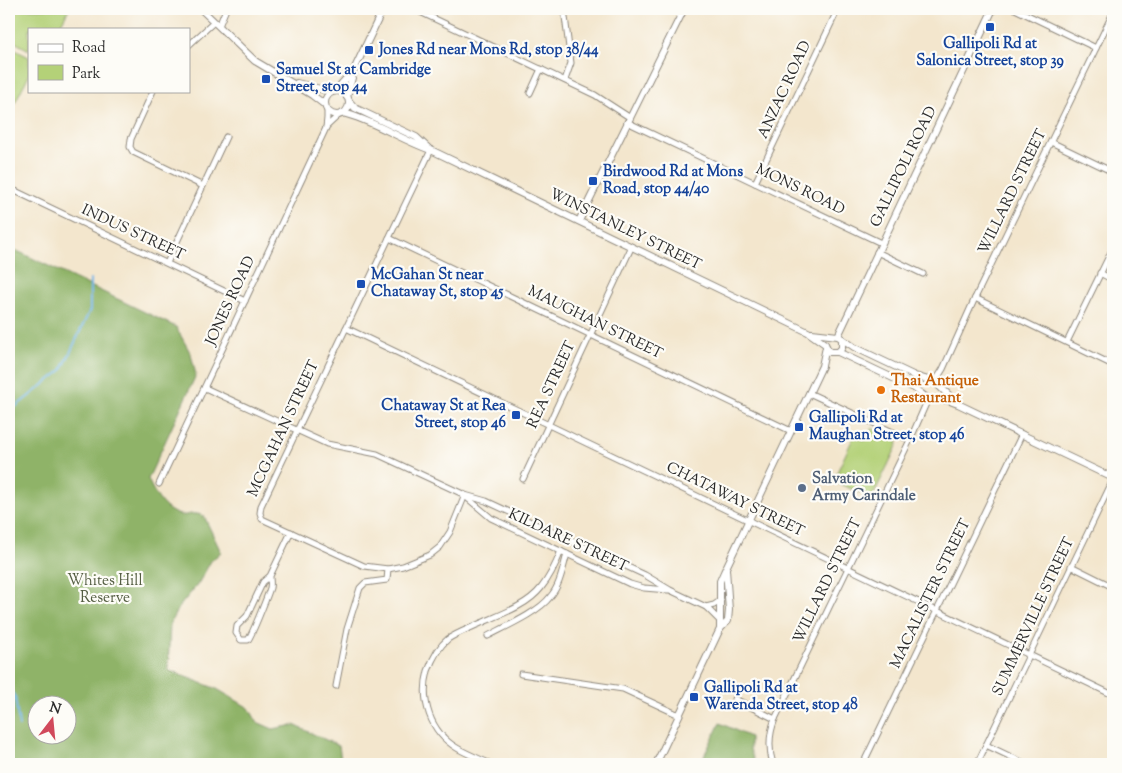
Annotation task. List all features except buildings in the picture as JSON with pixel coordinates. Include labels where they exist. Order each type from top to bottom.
[{"type":"street","points":[[202,9],[254,61],[289,81],[335,114],[341,114],[348,108],[354,70],[384,9]]},
{"type":"street","points":[[190,44],[217,24],[226,9]]},
{"type":"street","name":"MONS ROAD","points":[[414,9],[595,95],[628,119],[755,183],[881,243]]},
{"type":"street","points":[[564,9],[571,63],[565,80]]},
{"type":"street","points":[[579,221],[684,9]]},
{"type":"street","name":"ANZAC ROAD","points":[[755,183],[838,9]]},
{"type":"street","name":"GALLIPOLI ROAD","points":[[837,337],[993,9]]},
{"type":"street","points":[[1015,9],[1096,48]]},
{"type":"street","name":"WILLARD STREET","points":[[934,383],[943,369],[975,298],[1113,12]]},
{"type":"street","points":[[530,93],[541,69]]},
{"type":"street","points":[[326,107],[326,98],[354,70]]},
{"type":"street","points":[[289,81],[333,92],[342,92],[348,99]]},
{"type":"street","points":[[153,92],[131,139],[130,147],[133,152],[203,186]]},
{"type":"street","name":"WINSTANLEY STREET","points":[[348,99],[355,108],[416,137],[431,150]]},
{"type":"street","name":"JONES ROAD","points":[[159,484],[326,128],[326,107]]},
{"type":"street","name":"WINSTANLEY STREET","points":[[341,114],[354,116],[412,144],[431,150],[808,332],[826,346],[830,352],[837,352],[914,388],[928,397],[958,404],[1113,479]]},
{"type":"street","name":"JONES ROAD","points":[[326,128],[341,114]]},
{"type":"street","points":[[167,263],[226,137]]},
{"type":"street","points":[[1051,142],[1113,172]]},
{"type":"street","name":"MCGAHAN STREET","points":[[431,150],[261,506],[260,513],[262,520],[364,566],[388,569],[404,566],[430,555],[440,546],[450,532],[465,495]]},
{"type":"street","name":"INDUS STREET","points":[[9,188],[246,301]]},
{"type":"street","name":"MAUGHAN STREET","points":[[389,238],[791,431]]},
{"type":"street","name":"REA STREET","points":[[522,479],[631,248]]},
{"type":"street","points":[[1067,342],[1113,248]]},
{"type":"street","points":[[877,252],[923,274]]},
{"type":"street","points":[[1100,274],[1113,280]]},
{"type":"street","points":[[975,298],[1113,365]]},
{"type":"street","name":"CHATAWAY STREET","points":[[346,328],[1113,695]]},
{"type":"street","name":"WINSTANLEY STREET","points":[[808,332],[837,337],[854,347],[934,383],[958,404]]},
{"type":"street","points":[[720,629],[720,581],[822,366],[843,345],[837,337],[827,339],[822,366]]},
{"type":"street","points":[[934,383],[938,395],[928,397],[922,386],[934,383]]},
{"type":"street","name":"KILDARE STREET","points":[[205,388],[327,444],[377,454],[465,495],[486,500],[645,575],[670,590],[706,607],[720,621]]},
{"type":"street","points":[[809,393],[910,440]]},
{"type":"street","name":"WILLARD STREET","points":[[773,764],[770,754],[770,732],[775,719],[910,440],[928,397]]},
{"type":"street","name":"MACALISTER STREET","points":[[863,764],[1022,434]]},
{"type":"street","name":"SUMMERVILLE STREET","points":[[977,764],[1113,479]]},
{"type":"street","name":"KILDARE STREET","points":[[465,495],[490,518],[630,584],[644,588],[670,590]]},
{"type":"street","points":[[270,576],[270,586],[254,626],[252,636],[248,640],[241,640],[236,633],[237,626],[247,616],[263,582],[270,576],[291,532]]},
{"type":"street","points":[[491,764],[455,747],[432,723],[425,696],[426,679],[431,663],[437,651],[446,640],[511,610],[532,597],[541,589],[561,551]]},
{"type":"street","points":[[488,636],[540,608],[550,597],[558,583],[567,554]]},
{"type":"street","points":[[1071,566],[1113,587]]},
{"type":"street","points":[[656,764],[720,629],[728,621],[726,567]]},
{"type":"street","points":[[336,686],[346,629],[360,588],[366,582],[387,580],[388,569]]},
{"type":"street","points":[[706,607],[720,600]]},
{"type":"street","points":[[521,674],[623,689],[679,716]]},
{"type":"street","points":[[735,699],[775,719]]},
{"type":"street","points":[[986,745],[1026,764]]},
{"type":"green space","points":[[9,9],[69,9],[59,28],[28,28],[28,49],[9,39]]},
{"type":"green space","points":[[9,47],[28,56],[28,77],[9,114]]},
{"type":"green space","name":"Whites Hill Reserve","points":[[9,247],[176,327],[191,354],[196,375],[148,479],[157,496],[170,510],[181,515],[195,514],[204,516],[221,552],[211,561],[198,584],[179,607],[170,623],[168,670],[217,689],[249,708],[257,722],[273,729],[294,725],[339,746],[341,760],[351,764],[9,764]]},
{"type":"green space","points":[[872,428],[897,440],[898,444],[872,498],[833,481],[854,436],[865,441]]},
{"type":"green space","points":[[720,723],[750,737],[750,749],[755,764],[700,764]]},
{"type":"waterway","points":[[9,417],[14,408],[62,370],[90,310],[90,280]]},
{"type":"waterway","points":[[9,688],[15,697],[19,726]]},
{"type":"place","name":"Gallipoli Rd at Salonica Street, stop 39","points":[[990,27]]},
{"type":"place","name":"Jones Rd near Mons Rd, stop 38/44","points":[[369,50]]},
{"type":"place","name":"Samuel St at Cambridge Street, stop 44","points":[[266,79]]},
{"type":"place","name":"Birdwood Rd at Mons Road, stop 44/40","points":[[593,181]]},
{"type":"place","name":"McGahan St near Chataway St, stop 45","points":[[361,284]]},
{"type":"place","name":"Thai Antique Restaurant","points":[[881,390]]},
{"type":"place","name":"Chataway St at Rea Street, stop 46","points":[[516,415]]},
{"type":"place","name":"Gallipoli Rd at Maughan Street, stop 46","points":[[799,427]]},
{"type":"place","name":"Salvation Army Carindale","points":[[802,488]]},
{"type":"place","name":"Gallipoli Rd at Warenda Street, stop 48","points":[[694,697]]}]
